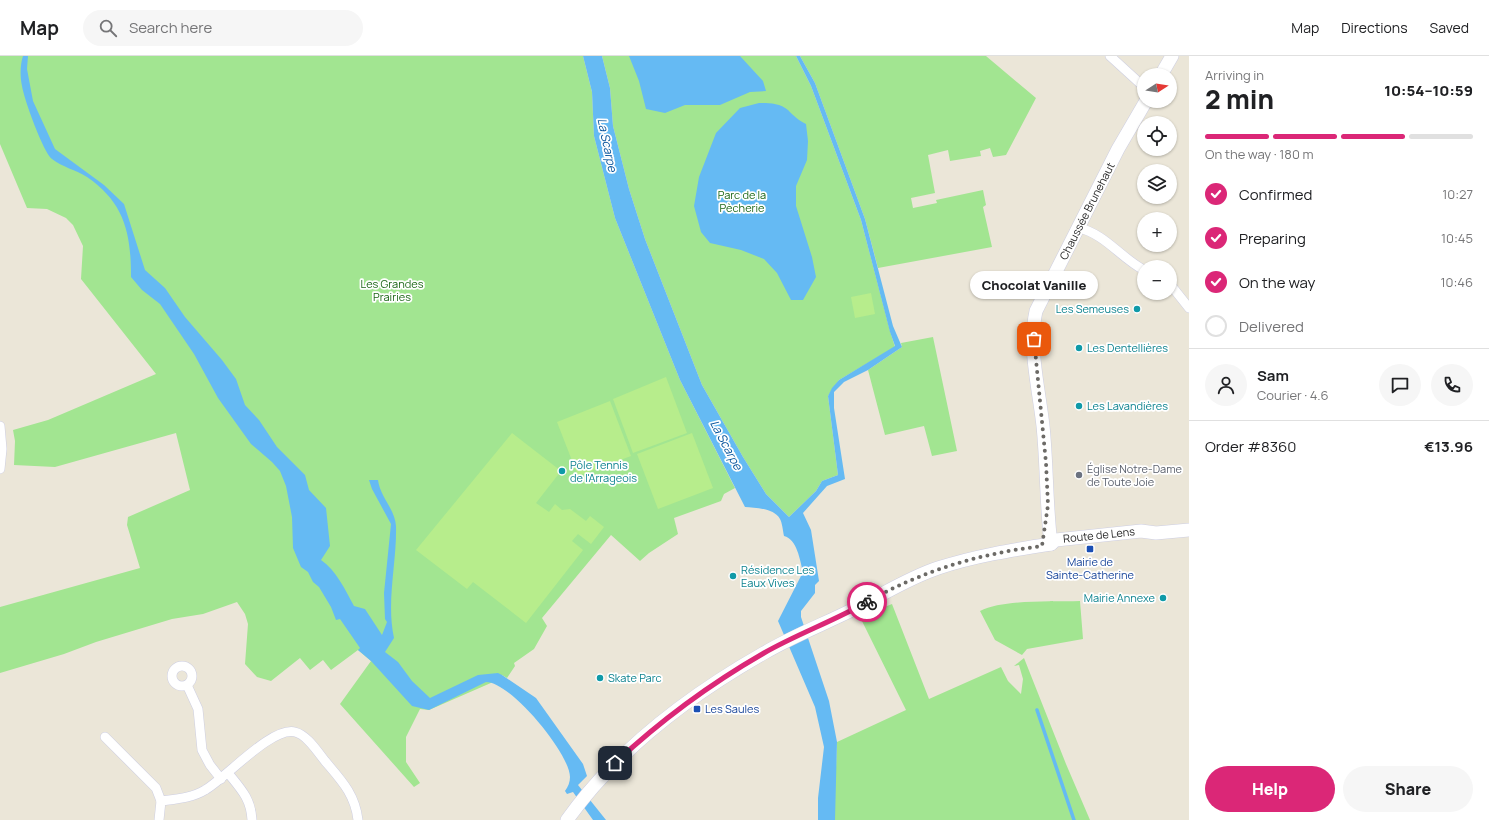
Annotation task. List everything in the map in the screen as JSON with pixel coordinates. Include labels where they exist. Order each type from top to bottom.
[{"type":"main road","points":[[1165,68],[1172,56]]},
{"type":"main road","name":"Chaussée Brunehaut","points":[[1046,545],[1044,523],[1047,514],[1046,463],[1034,351],[1034,325],[1036,311],[1118,149],[1142,108]]},
{"type":"main road","name":"Route de Lens","points":[[568,820],[607,770],[654,729],[717,683],[784,642],[904,582],[939,568],[985,555],[1046,545],[1056,540],[1141,531],[1156,532],[1189,530]]},
{"type":"street","points":[[1110,56],[1137,80]]},
{"type":"street","points":[[1079,228],[1096,234],[1137,266]]},
{"type":"street","points":[[1177,293],[1189,308]]},
{"type":"street","points":[[0,426],[2,449],[0,469]]},
{"type":"street","points":[[187,685],[198,709],[202,750],[210,765],[221,779]]},
{"type":"street","points":[[161,801],[193,796],[207,789],[269,739],[283,732],[294,731],[304,736],[346,786],[354,798],[358,820]]},
{"type":"street","points":[[105,737],[158,792],[161,801],[159,820]]},
{"type":"street","points":[[228,773],[248,801],[251,808],[252,820]]},
{"type":"green space","name":"Les Grandes Prairies","points":[[0,56],[583,56],[592,92],[594,136],[615,218],[680,380],[735,488],[724,494],[721,501],[674,518],[678,534],[649,553],[640,561],[611,535],[542,618],[547,626],[534,649],[514,663],[515,666],[507,678],[502,675],[500,679],[429,710],[420,709],[406,737],[406,762],[420,783],[414,787],[340,704],[371,661],[358,650],[331,670],[323,660],[310,670],[300,658],[271,681],[257,677],[245,664],[248,624],[245,614],[237,602],[203,614],[172,619],[0,673],[0,607],[140,568],[127,525],[128,517],[190,490],[176,433],[55,467],[14,465],[15,441],[13,430],[48,420],[156,374],[81,279],[83,246],[73,225],[66,218],[47,209],[27,208],[0,144]]},
{"type":"green space","name":"Parc de la Pècherie","points":[[602,56],[796,56],[811,86],[861,220],[895,347],[839,380],[828,396],[838,475],[822,481],[816,491],[789,517],[766,494],[702,385],[645,239],[629,189],[613,126],[610,88]]},
{"type":"green space","points":[[800,56],[986,56],[1036,98],[1006,155],[993,157],[990,148],[980,151],[981,156],[950,161],[948,150],[928,155],[935,193],[911,198],[913,208],[937,203],[936,200],[983,190],[986,205],[983,207],[992,247],[878,268],[865,219],[815,83]]},
{"type":"green space","points":[[871,293],[875,314],[855,318],[851,297]]},
{"type":"green space","points":[[933,337],[957,451],[932,456],[924,426],[885,435],[868,370],[902,347],[901,343]]},
{"type":"green space","points":[[666,377],[687,433],[633,453],[613,399]]},
{"type":"green space","points":[[610,401],[631,456],[578,476],[557,422]]},
{"type":"green space","points":[[512,433],[561,471],[536,503],[549,512],[555,504],[562,510],[570,509],[586,521],[590,516],[604,527],[591,544],[578,534],[572,541],[583,550],[526,623],[473,582],[467,589],[416,550]]},
{"type":"green space","points":[[692,433],[713,488],[658,509],[637,454]]},
{"type":"green space","points":[[1080,601],[1083,639],[1027,649],[1022,655],[995,640],[980,611],[990,607],[1015,603]]},
{"type":"green space","points":[[892,604],[929,699],[1001,667],[1008,681],[1021,694],[1023,679],[1019,665],[1014,666],[1024,658],[1090,820],[826,820],[827,806],[836,768],[837,742],[906,710],[860,617]]},
{"type":"water","points":[[23,56],[28,56],[27,69],[33,101],[55,149],[104,185],[124,204],[145,270],[165,288],[185,317],[222,360],[236,379],[245,405],[259,420],[277,447],[305,475],[309,490],[326,508],[330,546],[321,560],[336,575],[354,606],[365,609],[382,635],[387,622],[385,619],[384,593],[391,524],[372,489],[369,480],[378,480],[379,486],[393,514],[396,526],[391,596],[394,638],[385,652],[398,662],[412,681],[430,698],[478,675],[498,673],[536,698],[583,764],[587,776],[578,785],[606,820],[593,820],[573,792],[567,794],[565,791],[569,784],[570,777],[567,766],[560,752],[550,737],[524,706],[497,685],[486,682],[429,710],[412,706],[371,661],[358,650],[360,648],[340,619],[336,620],[331,607],[319,587],[313,582],[308,572],[301,567],[293,548],[292,517],[286,486],[280,471],[251,444],[218,398],[194,354],[160,304],[142,290],[131,277],[131,261],[127,233],[118,209],[100,187],[87,177],[56,162],[48,154],[34,125],[23,93],[21,82],[21,63]]},
{"type":"water","name":"La Scarpe","points":[[583,56],[602,56],[610,88],[613,126],[629,189],[645,239],[702,385],[766,494],[789,517],[816,491],[822,481],[838,475],[828,396],[832,388],[839,380],[895,346],[861,220],[811,86],[796,56],[800,56],[815,83],[865,219],[893,326],[902,347],[868,370],[844,382],[834,392],[834,408],[845,479],[827,486],[803,513],[811,530],[819,581],[815,585],[815,593],[801,611],[801,617],[829,701],[837,742],[835,820],[818,820],[818,798],[824,747],[815,707],[778,621],[803,572],[799,556],[792,541],[784,536],[780,519],[777,515],[764,509],[745,507],[680,380],[615,218],[594,136],[592,92]]},
{"type":"water","points":[[629,56],[740,56],[763,81],[766,91],[750,92],[720,105],[685,105],[665,113],[646,109],[639,81]]},
{"type":"water","points":[[759,103],[770,103],[782,106],[806,124],[808,141],[807,160],[796,186],[796,206],[812,257],[816,277],[803,300],[791,300],[777,273],[764,259],[741,250],[710,243],[701,232],[694,206],[699,177],[716,133],[740,108]]},
{"type":"waterway","points":[[1037,710],[1074,820]]},
{"type":"way so far","points":[[867,602],[904,582],[939,568],[985,555],[1042,546],[1044,523],[1048,505],[1043,427],[1034,354],[1034,339]]},
{"type":"place","name":"Les Semeuses","points":[[1137,309]]},
{"type":"place","name":"Chocolat Vanille","points":[[1034,339]]},
{"type":"place","name":"Les Dentellières","points":[[1079,348]]},
{"type":"place","name":"Les Lavandières","points":[[1079,406]]},
{"type":"place","name":"Pôle Tennis de l'Arrageois","points":[[562,471]]},
{"type":"place","name":"Église Notre-Dame de Toute Joie","points":[[1079,475]]},
{"type":"place","name":"Mairie de Sainte-Catherine","points":[[1090,549]]},
{"type":"place","name":"Résidence Les Eaux Vives","points":[[733,576]]},
{"type":"place","name":"Mairie Annexe","points":[[1163,598]]},
{"type":"place","name":"Skate Parc","points":[[600,678]]},
{"type":"place","name":"Les Saules","points":[[697,709]]},
{"type":"route","points":[[615,763],[634,744],[692,700],[756,658],[784,642],[867,602]]}]
